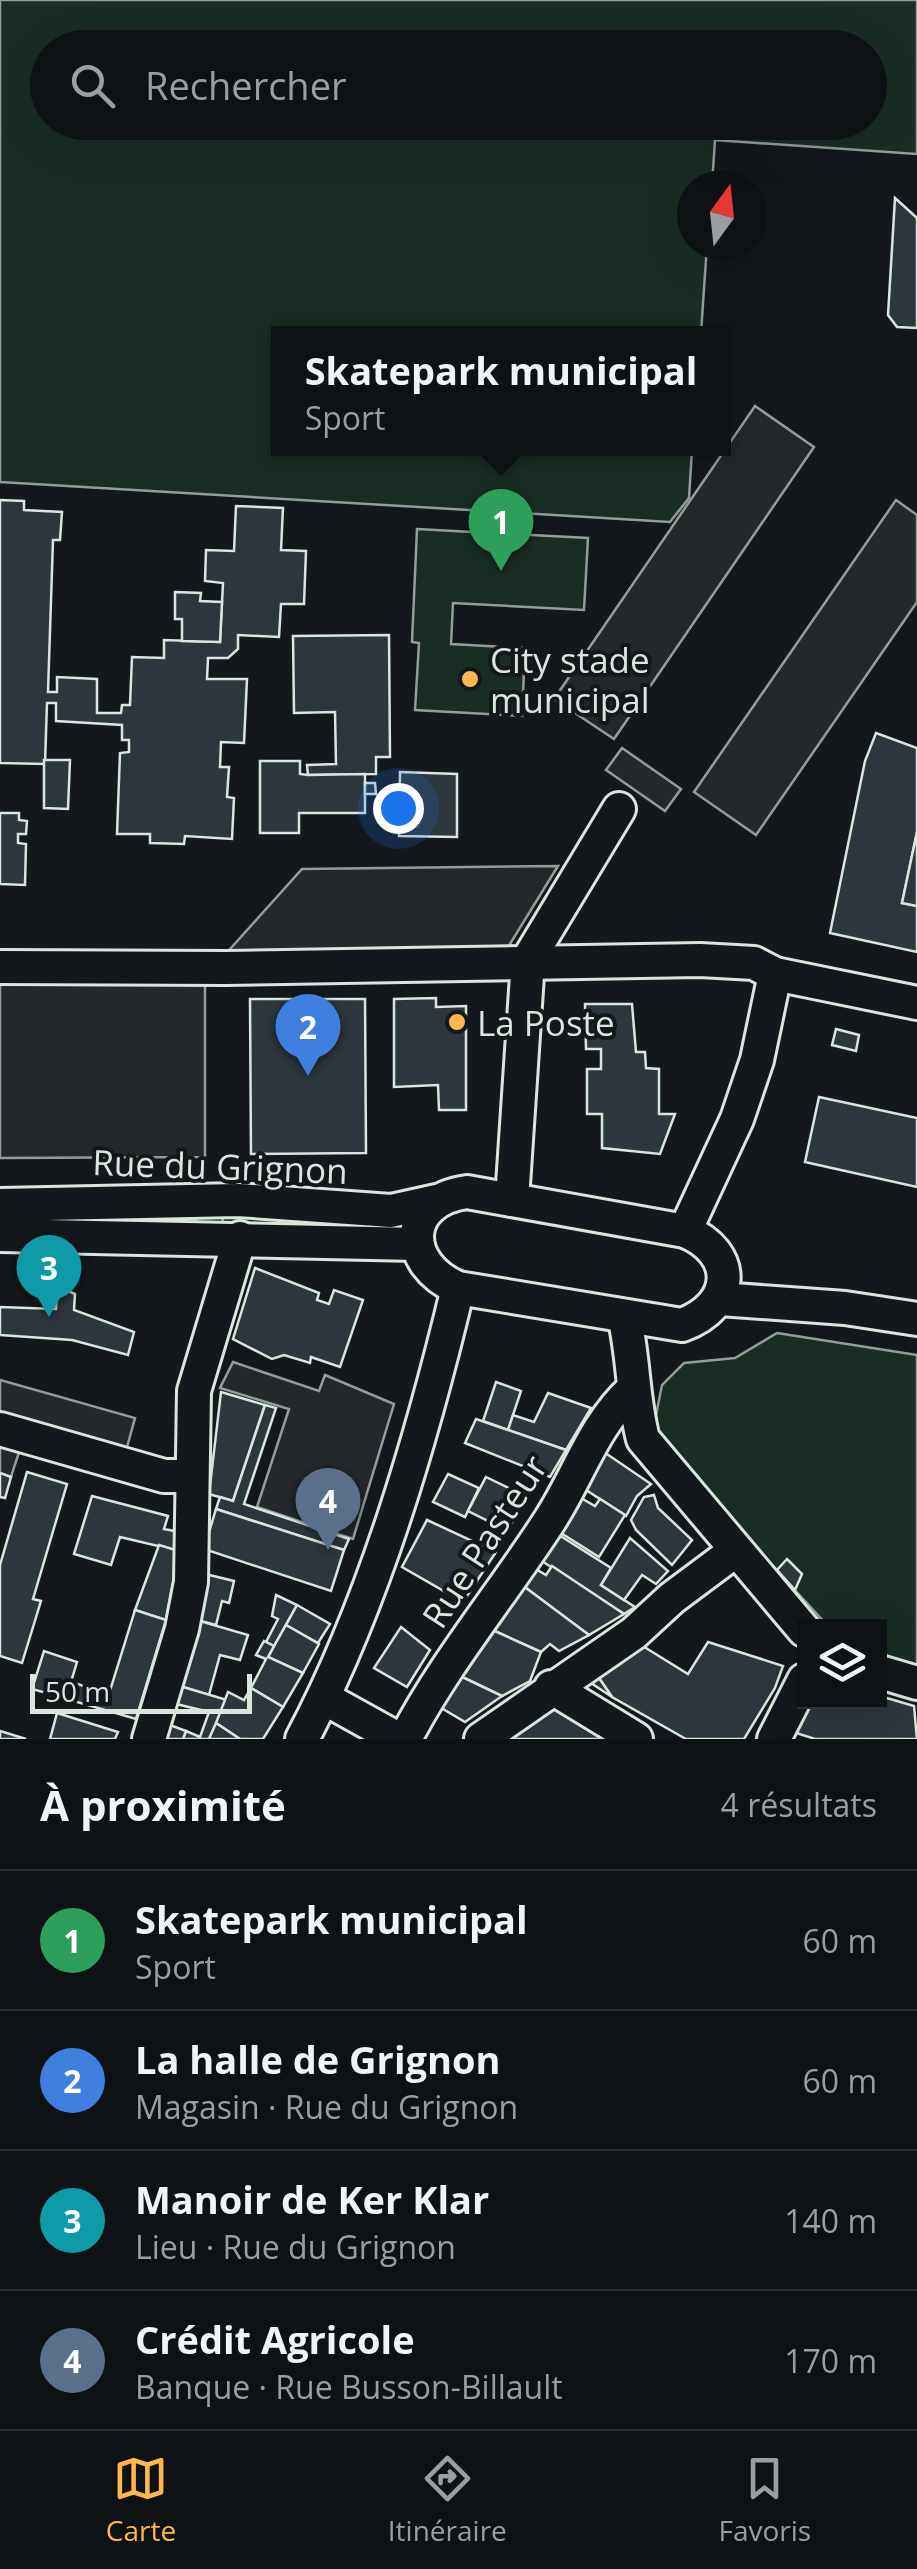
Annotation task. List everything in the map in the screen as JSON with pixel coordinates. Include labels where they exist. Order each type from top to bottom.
[{"type":"street","points":[[512,1200],[528,960],[619,809]]},
{"type":"street","points":[[0,967],[226,968],[700,960],[754,963],[775,974],[917,1003]]},
{"type":"street","points":[[436,1201],[421,1216],[417,1244],[431,1272],[458,1288],[682,1325],[696,1320],[721,1283],[718,1253],[705,1239],[684,1231],[737,1119],[757,1060],[775,974]]},
{"type":"street","name":"Rue du Grignon","points":[[0,1205],[238,1200],[391,1211],[467,1192],[684,1231]]},
{"type":"street","name":"Rue du Grignon","points":[[0,1235],[417,1244]]},
{"type":"street","points":[[149,1739],[182,1629],[191,1582],[194,1391],[240,1238]]},
{"type":"street","points":[[721,1283],[917,1318]]},
{"type":"street","points":[[302,1739],[358,1618],[458,1288]]},
{"type":"street","points":[[624,1316],[634,1359],[632,1390],[642,1438],[797,1622]]},
{"type":"street","name":"Rue Pasteur","points":[[401,1739],[553,1516],[602,1421],[632,1390]]},
{"type":"street","points":[[0,1430],[164,1476],[192,1476]]},
{"type":"street","points":[[481,1739],[551,1686],[634,1633],[735,1550]]},
{"type":"street","points":[[887,1674],[917,1682]]},
{"type":"street","points":[[551,1686],[636,1739]]},
{"type":"street","points":[[774,1739],[797,1694]]},
{"type":"street","points":[[324,1698],[401,1739]]},
{"type":"green space","points":[[0,0],[917,0],[917,154],[715,140],[713,170],[677,170],[677,260],[706,260],[701,326],[271,326],[271,456],[692,456],[689,498],[670,522],[0,482]]},
{"type":"green space","points":[[417,529],[588,538],[584,610],[453,603],[451,644],[525,648],[522,716],[415,710],[419,643],[412,642]]},
{"type":"green space","points":[[195,1211],[195,1227],[53,1227],[53,1212]]},
{"type":"green space","points":[[222,1211],[377,1213],[377,1229],[223,1227]]},
{"type":"green space","points":[[777,1333],[917,1355],[917,1667],[887,1657],[887,1619],[822,1619],[652,1435],[662,1385],[684,1363],[735,1358]]},
{"type":"shaded area","points":[[755,406],[814,447],[614,739],[554,699],[721,456],[731,456],[731,441]]},
{"type":"shaded area","points":[[896,500],[917,515],[917,602],[756,835],[694,792]]},
{"type":"shaded area","points":[[622,748],[681,789],[665,811],[606,770]]},
{"type":"shaded area","points":[[558,866],[505,952],[223,957],[302,869]]},
{"type":"shaded area","points":[[205,981],[205,1157],[0,1158],[0,982]]},
{"type":"shaded area","points":[[233,1362],[319,1391],[325,1375],[394,1404],[353,1539],[257,1507],[289,1409],[220,1388]]},
{"type":"shaded area","points":[[0,1380],[135,1418],[119,1476],[20,1449],[11,1477],[0,1473]]},
{"type":"building","points":[[895,198],[917,218],[917,328],[897,327],[888,315]]},
{"type":"building","points":[[0,500],[24,501],[24,510],[62,512],[60,540],[53,540],[48,692],[57,692],[57,677],[97,679],[97,713],[121,713],[122,705],[130,705],[132,657],[164,658],[164,640],[220,642],[223,583],[205,581],[206,550],[234,551],[236,506],[283,508],[281,550],[306,551],[304,604],[281,604],[279,637],[238,635],[238,649],[228,658],[208,658],[207,679],[247,679],[244,743],[221,742],[220,767],[229,767],[227,797],[234,798],[232,839],[185,836],[184,844],[150,843],[150,834],[117,834],[120,753],[129,752],[129,740],[122,740],[122,725],[56,721],[56,703],[47,703],[45,764],[0,763]]},
{"type":"building","points":[[175,592],[201,593],[200,601],[222,602],[220,642],[182,641],[182,619],[175,619]]},
{"type":"building","points":[[389,635],[390,757],[376,757],[376,774],[308,775],[307,765],[336,764],[335,712],[294,713],[293,636]]},
{"type":"building","points":[[876,733],[917,748],[917,832],[902,903],[917,906],[917,952],[830,933],[865,761]]},
{"type":"building","points":[[44,760],[70,760],[68,809],[44,808]]},
{"type":"building","points":[[260,761],[300,761],[300,774],[308,775],[365,774],[365,813],[299,813],[299,833],[260,833]]},
{"type":"building","points":[[400,772],[457,774],[457,837],[399,836]]},
{"type":"building","points":[[365,783],[375,783],[376,794],[365,794]]},
{"type":"building","points":[[0,813],[19,813],[19,820],[27,821],[26,834],[18,834],[18,843],[26,844],[25,885],[0,884]]},
{"type":"building","points":[[917,832],[917,906],[902,903]]},
{"type":"building","points":[[436,998],[436,1007],[466,1006],[466,1110],[439,1110],[438,1085],[394,1087],[394,999]]},
{"type":"building","points":[[250,999],[365,999],[366,1153],[251,1154]]},
{"type":"building","points":[[585,1004],[632,1004],[636,1052],[645,1052],[646,1068],[659,1069],[659,1114],[675,1114],[660,1154],[602,1148],[602,1114],[587,1114],[587,1069],[601,1069],[601,1049],[586,1049]]},
{"type":"building","points":[[836,1029],[859,1035],[856,1051],[832,1045]]},
{"type":"building","points":[[819,1097],[917,1118],[917,1187],[805,1162]]},
{"type":"building","points":[[255,1268],[319,1293],[317,1300],[329,1304],[334,1290],[363,1300],[340,1367],[311,1357],[310,1363],[284,1355],[272,1359],[233,1339]]},
{"type":"building","points":[[62,1288],[75,1294],[74,1310],[134,1332],[128,1355],[72,1340],[0,1335],[0,1307],[56,1309],[57,1291]]},
{"type":"building","points":[[496,1382],[521,1391],[508,1430],[483,1421]]},
{"type":"building","points":[[221,1392],[265,1405],[233,1501],[209,1494]]},
{"type":"building","points":[[548,1393],[591,1408],[566,1450],[508,1430],[513,1415],[534,1422]]},
{"type":"building","points":[[265,1405],[276,1408],[244,1504],[349,1539],[344,1550],[216,1509],[220,1497],[233,1501]]},
{"type":"building","points":[[476,1419],[566,1450],[550,1477],[465,1443]]},
{"type":"building","points":[[601,1450],[651,1484],[637,1496],[626,1516],[580,1486]]},
{"type":"building","points":[[27,1472],[67,1484],[33,1599],[41,1601],[22,1663],[0,1656],[0,1565]]},
{"type":"building","points":[[0,1473],[11,1477],[5,1498],[0,1497]]},
{"type":"building","points":[[448,1474],[479,1488],[465,1517],[433,1502]]},
{"type":"building","points":[[486,1477],[525,1496],[508,1531],[468,1511]]},
{"type":"building","points":[[574,1494],[595,1506],[600,1499],[625,1515],[599,1557],[553,1528]]},
{"type":"building","points":[[654,1495],[658,1508],[692,1540],[672,1565],[636,1530],[631,1520],[644,1497]]},
{"type":"building","points":[[92,1496],[168,1516],[164,1529],[180,1532],[179,1551],[120,1537],[111,1565],[74,1554]]},
{"type":"building","points":[[216,1509],[344,1550],[331,1591],[204,1549]]},
{"type":"building","points":[[427,1520],[496,1552],[463,1602],[402,1567]]},
{"type":"building","points":[[551,1530],[611,1568],[601,1585],[635,1607],[624,1614],[534,1556]]},
{"type":"building","points":[[630,1538],[668,1571],[656,1584],[642,1575],[624,1600],[601,1585]]},
{"type":"building","points":[[159,1545],[179,1551],[166,1620],[135,1610]]},
{"type":"building","points":[[787,1559],[802,1574],[795,1590],[777,1570]]},
{"type":"building","points":[[529,1565],[546,1575],[552,1566],[624,1614],[589,1635],[518,1582]]},
{"type":"building","points":[[201,1573],[234,1581],[229,1603],[222,1601],[216,1625],[193,1619]]},
{"type":"building","points":[[518,1582],[589,1635],[559,1651],[550,1644],[541,1652],[488,1628]]},
{"type":"building","points":[[276,1595],[297,1605],[274,1646],[266,1642],[278,1619],[272,1616]]},
{"type":"building","points":[[297,1605],[330,1624],[318,1643],[286,1625]]},
{"type":"building","points":[[135,1610],[166,1620],[136,1719],[32,1689],[44,1651],[77,1662],[71,1682],[109,1694]]},
{"type":"building","points":[[193,1619],[248,1635],[240,1660],[220,1655],[209,1695],[173,1684]]},
{"type":"building","points":[[286,1625],[319,1644],[303,1673],[268,1657]]},
{"type":"building","points":[[401,1627],[430,1650],[407,1687],[374,1668]]},
{"type":"building","points":[[488,1628],[541,1652],[530,1681],[502,1696],[458,1675]]},
{"type":"building","points":[[264,1641],[274,1646],[268,1657],[303,1673],[283,1707],[251,1688],[266,1659],[256,1655]]},
{"type":"building","points":[[708,1642],[783,1666],[775,1688],[744,1739],[686,1739],[612,1697],[597,1675],[641,1645],[688,1674]]},
{"type":"building","points":[[458,1675],[502,1696],[465,1722],[438,1706]]},
{"type":"building","points":[[597,1675],[612,1697],[588,1681]]},
{"type":"building","points":[[173,1684],[227,1700],[209,1739],[183,1739],[186,1731],[200,1737],[209,1712],[168,1702]]},
{"type":"building","points":[[251,1688],[283,1707],[263,1739],[240,1739],[216,1723],[228,1692],[244,1700]]},
{"type":"building","points":[[887,1698],[914,1706],[917,1739],[815,1739],[793,1732],[801,1709],[887,1709]]},
{"type":"building","points":[[553,1705],[607,1739],[512,1739],[509,1735]]},
{"type":"building","points":[[57,1713],[118,1732],[115,1739],[50,1739]]},
{"type":"building","points":[[162,1722],[186,1731],[183,1739],[157,1739]]},
{"type":"building","points":[[216,1723],[240,1739],[209,1739]]},
{"type":"building","points":[[0,1731],[26,1739],[0,1739]]},
{"type":"place","name":"Skatepark municipal","points":[[501,571]]},
{"type":"place","name":"City stade municipal","points":[[470,679]]},
{"type":"place","name":"La Poste","points":[[457,1022]]},
{"type":"place","name":"La halle de Grignon","points":[[308,1076]]},
{"type":"place","name":"Manoir de Ker Klar","points":[[49,1317]]},
{"type":"place","name":"Crédit Agricole","points":[[328,1550]]}]
